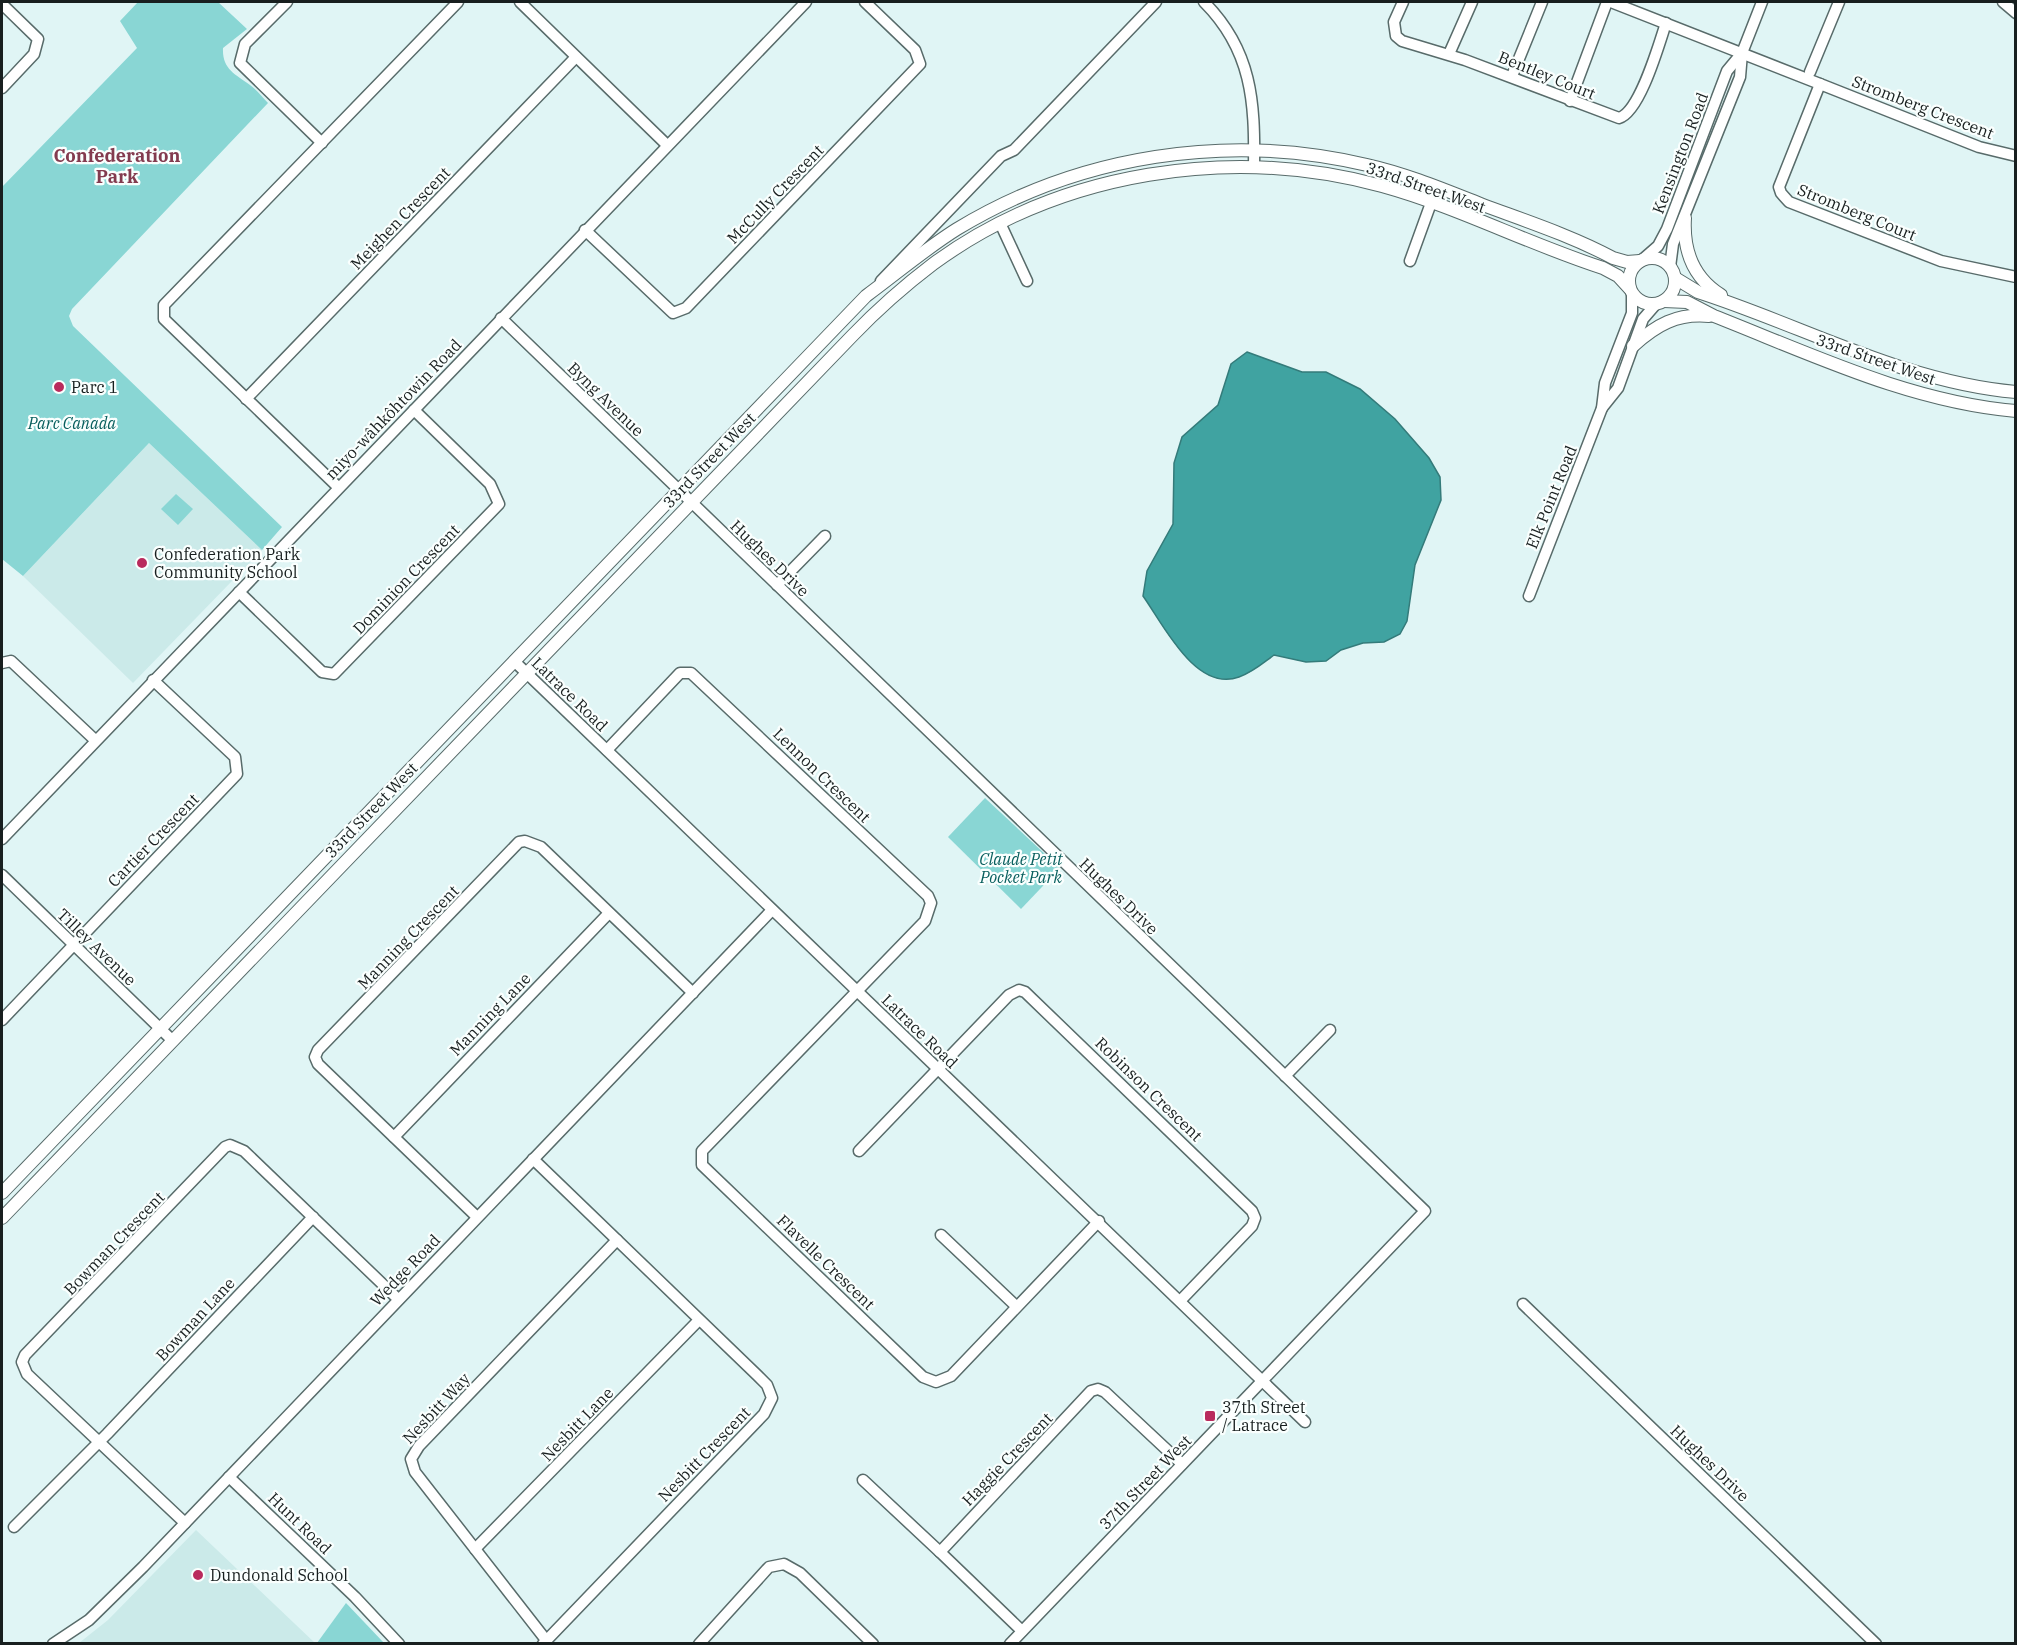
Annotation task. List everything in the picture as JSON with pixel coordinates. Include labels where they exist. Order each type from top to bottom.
[{"type":"main road","name":"33rd Street West","points":[[2,1193],[514,661],[680,492],[866,296],[956,230],[1023,194],[1104,166],[1170,154],[1254,151],[1312,154],[1397,173],[1612,258],[1627,262],[1654,258],[1691,289],[1735,303],[1914,373],[1947,382],[2016,393]]},
{"type":"main road","name":"33rd Street West","points":[[2,1218],[690,502],[885,304],[934,264],[1001,225],[1057,199],[1123,180],[1201,167],[1254,166],[1357,180],[1431,203],[1603,268],[1614,273],[1643,303],[1686,302],[1714,316],[1910,390],[1968,405],[2016,411]]},
{"type":"main road","points":[[1685,218],[1683,240],[1696,273],[1703,282],[1735,303]]},
{"type":"main road","points":[[1631,291],[1631,270],[1641,260]]},
{"type":"main road","points":[[1660,303],[1673,291],[1673,272]]},
{"type":"main road","points":[[1633,346],[1653,328],[1678,316],[1714,316]]},
{"type":"street","points":[[286,2],[245,44],[240,63],[321,143]]},
{"type":"street","points":[[338,487],[164,319],[164,305],[458,2]]},
{"type":"street","points":[[520,2],[667,145]]},
{"type":"street","name":"miyo-wâhkôhtowin Road","points":[[2,838],[806,2]]},
{"type":"street","name":"McCully Crescent","points":[[585,230],[673,313],[686,308],[920,64],[915,50],[865,2]]},
{"type":"street","name":"33rd Street West","points":[[866,296],[1001,156],[1014,150],[1156,2]]},
{"type":"street","points":[[1204,2],[1230,35],[1242,59],[1251,86],[1254,166]]},
{"type":"street","name":"Bentley Court","points":[[1403,2],[1394,22],[1396,36],[1402,41],[1449,54],[1512,76],[1611,117],[1625,116],[1635,104],[1666,23]]},
{"type":"street","points":[[1449,54],[1472,2]]},
{"type":"street","points":[[1512,76],[1542,2]]},
{"type":"street","points":[[1570,101],[1609,2],[1820,84]]},
{"type":"street","name":"Kensington Road","points":[[1673,272],[1673,244],[1740,77],[1742,53],[1762,2]]},
{"type":"street","points":[[1810,72],[1839,2]]},
{"type":"street","points":[[2003,2],[2016,13]]},
{"type":"street","points":[[2,4],[38,39],[34,54],[2,88]]},
{"type":"street","name":"Kensington Road","points":[[1641,260],[1658,246],[1667,229],[1726,71],[1742,53]]},
{"type":"street","name":"Meighen Crescent","points":[[246,399],[576,57]]},
{"type":"street","name":"Stromberg Crescent","points":[[1820,84],[1979,147],[2016,156]]},
{"type":"street","name":"Stromberg Court","points":[[1820,84],[1779,187],[1784,198],[1796,205],[1941,261],[2016,277]]},
{"type":"street","points":[[1410,261],[1431,203]]},
{"type":"street","points":[[1001,225],[1027,281]]},
{"type":"street","name":"Elk Point Road","points":[[1529,596],[1602,408],[1605,383],[1632,313],[1631,291]]},
{"type":"street","name":"Elk Point Road","points":[[1602,408],[1618,388],[1643,320],[1660,303]]},
{"type":"street","name":"Byng Avenue","points":[[501,318],[690,502]]},
{"type":"street","name":"Dominion Crescent","points":[[239,592],[322,672],[334,674],[499,504],[490,484],[414,410]]},
{"type":"street","name":"Hughes Drive","points":[[690,502],[1425,1211]]},
{"type":"street","points":[[777,585],[825,536]]},
{"type":"street","points":[[2,663],[11,661],[95,740]]},
{"type":"street","name":"Latrace Road","points":[[514,661],[1181,1300],[1305,1422]]},
{"type":"street","name":"Lennon Crescent","points":[[607,750],[680,673],[692,673],[928,896],[931,909],[925,921],[858,991]]},
{"type":"street","name":"Cartier Crescent","points":[[2,1020],[237,774],[235,757],[153,680]]},
{"type":"street","name":"Manning Crescent","points":[[477,1217],[318,1064],[315,1057],[318,1050],[519,842],[525,841],[541,847],[693,993]]},
{"type":"street","name":"Tilley Avenue","points":[[2,875],[172,1040]]},
{"type":"street","name":"Wedge Road","points":[[53,1644],[99,1611],[772,910]]},
{"type":"street","name":"Manning Lane","points":[[394,1137],[609,913]]},
{"type":"street","name":"Flavelle Crescent","points":[[858,991],[702,1151],[702,1165],[929,1382],[936,1382],[951,1376],[1098,1221]]},
{"type":"street","name":"Robinson Crescent","points":[[859,1151],[1014,992],[1025,992],[1252,1211],[1254,1218],[1252,1226],[1181,1300]]},
{"type":"street","points":[[1285,1076],[1330,1030]]},
{"type":"street","name":"Bowman Crescent","points":[[184,1523],[27,1374],[22,1362],[25,1356],[230,1144],[244,1151],[398,1299]]},
{"type":"street","name":"Nesbitt Crescent","points":[[533,1159],[767,1385],[772,1398],[770,1405],[756,1422],[544,1642]]},
{"type":"street","name":"37th Street West","points":[[1010,1644],[1425,1211]]},
{"type":"street","name":"Bowman Lane","points":[[14,1527],[99,1442],[313,1217]]},
{"type":"street","points":[[941,1235],[1016,1306]]},
{"type":"street","name":"Nesbitt Way","points":[[544,1642],[415,1472],[411,1459],[414,1452],[617,1240]]},
{"type":"street","name":"Hughes Drive","points":[[1523,1304],[1876,1644]]},
{"type":"street","name":"Nesbitt Lane","points":[[475,1549],[699,1320]]},
{"type":"street","name":"Haggie Crescent","points":[[940,1552],[1091,1391],[1098,1389],[1105,1392],[1182,1464]]},
{"type":"street","name":"Hunt Road","points":[[229,1477],[355,1596],[399,1644]]},
{"type":"street","points":[[863,1480],[1022,1631]]},
{"type":"street","points":[[703,1642],[769,1567],[784,1564],[800,1574],[873,1644]]},
{"type":"shaded area","points":[[1247,352],[1302,372],[1326,372],[1360,389],[1395,419],[1429,458],[1440,477],[1441,500],[1415,565],[1407,621],[1400,634],[1384,642],[1363,643],[1341,650],[1326,661],[1306,662],[1274,655],[1244,675],[1223,679],[1209,675],[1195,666],[1182,653],[1143,596],[1147,571],[1173,524],[1174,463],[1182,437],[1218,405],[1231,364]]},
{"type":"shaded area","name":"Confederation Park Community School","points":[[149,443],[262,550],[133,683],[23,576]]},
{"type":"shaded area","name":"Dundonald School","points":[[196,1530],[315,1643],[79,1643],[108,1620]]},
{"type":"green space","name":"Parc Canada","points":[[138,2],[218,2],[247,29],[223,48],[227,66],[253,87],[268,103],[72,309],[69,316],[73,326],[282,527],[262,550],[149,443],[23,576],[2,559],[2,187],[137,48],[120,21]]},
{"type":"green space","points":[[176,494],[193,509],[178,525],[161,509]]},
{"type":"green space","name":"Claude Petit Pocket Park","points":[[985,798],[1060,868],[1021,909],[948,837]]},
{"type":"green space","points":[[346,1603],[384,1643],[317,1643]]},
{"type":"place","name":"Parc 1","points":[[59,387]]},
{"type":"place","name":"Confederation Park Community School","points":[[142,563]]},
{"type":"place","name":"37th Street / Latrace","points":[[1210,1416]]},
{"type":"place","name":"Dundonald School","points":[[198,1575]]},
{"type":"district","name":"Confederation Park","points":[[117,166]]}]
